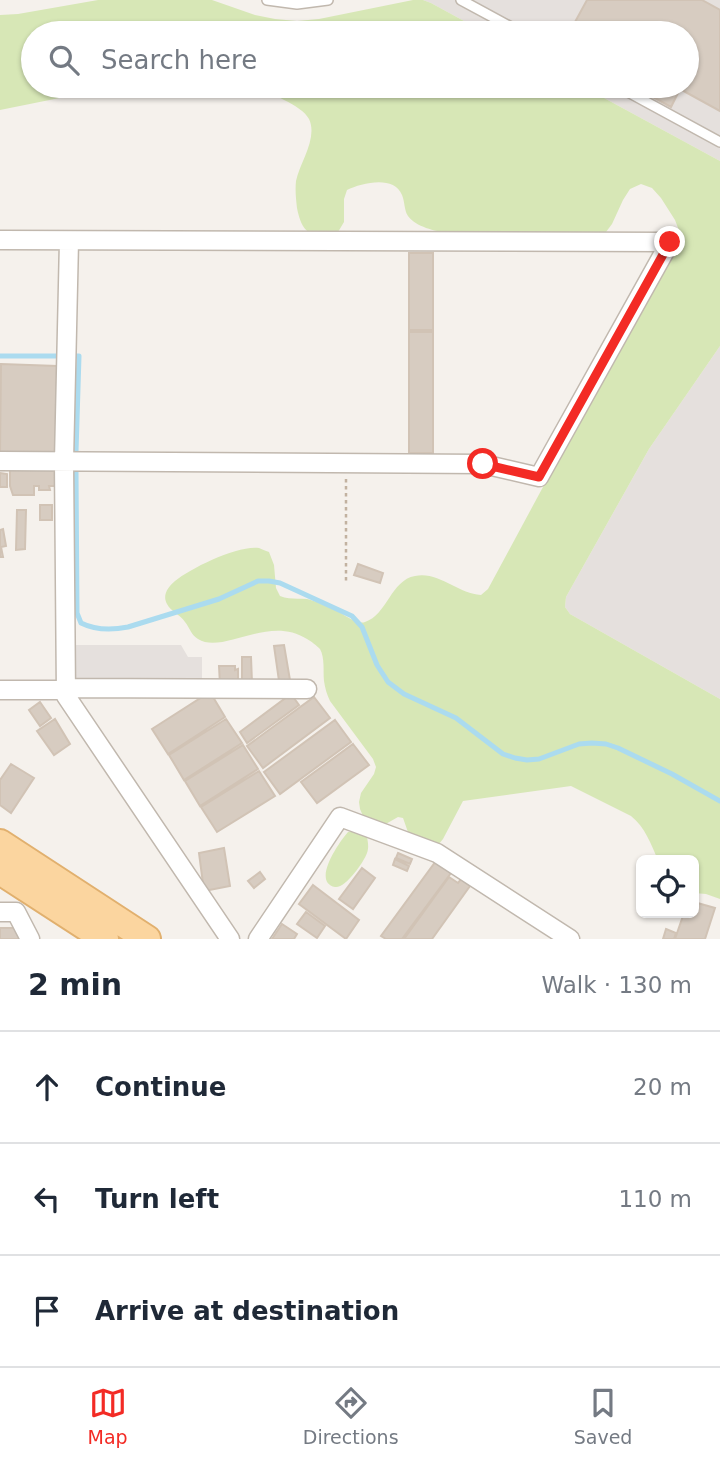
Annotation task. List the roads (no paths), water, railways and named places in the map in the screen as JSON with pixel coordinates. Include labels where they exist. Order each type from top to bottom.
[{"type":"main road","points":[[0,843],[147,939]]},
{"type":"main road","points":[[0,871],[105,939]]},
{"type":"street","points":[[0,240],[670,242],[539,477],[483,464],[0,461]]},
{"type":"street","points":[[69,241],[64,461],[66,696],[230,939]]},
{"type":"street","points":[[0,690],[307,689]]},
{"type":"street","points":[[258,939],[340,817],[437,853],[570,939]]},
{"type":"street","points":[[0,912],[16,912],[30,939]]},
{"type":"lane","points":[[267,0],[297,4],[328,0]]},
{"type":"lane","points":[[461,0],[500,21]]},
{"type":"lane","points":[[639,98],[720,142]]},
{"type":"waterway","points":[[0,356],[58,356]]},
{"type":"waterway","points":[[75,356],[79,356],[76,452]]},
{"type":"waterway","points":[[76,471],[77,613],[81,623],[104,629],[128,627],[219,599],[258,581],[280,583],[352,616],[362,627],[377,665],[388,682],[404,694],[456,718],[503,754],[527,760],[539,759],[579,744],[606,744],[672,774],[720,801]]}]
